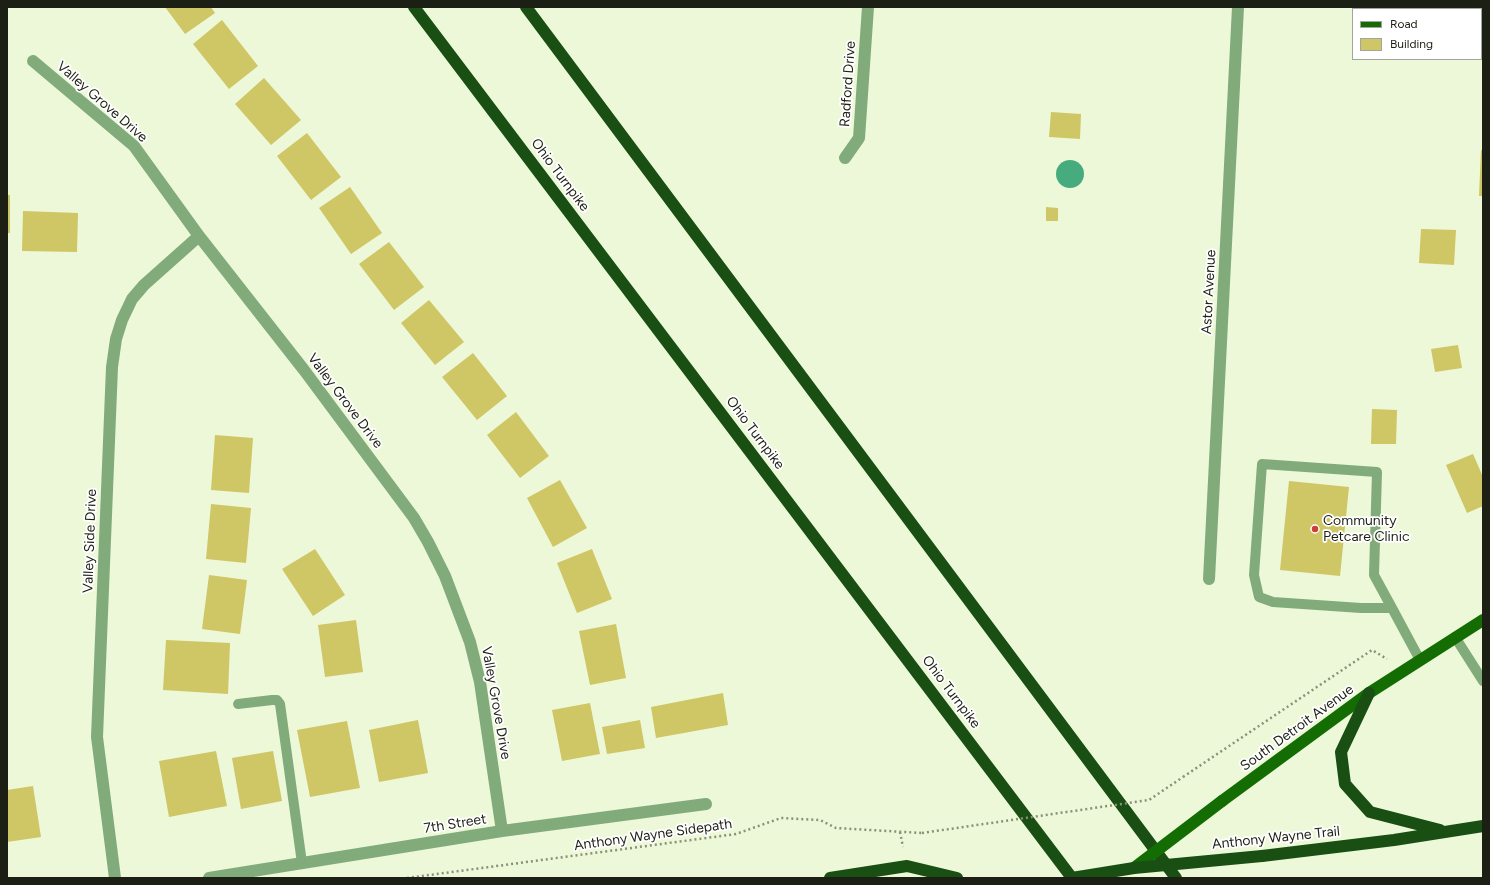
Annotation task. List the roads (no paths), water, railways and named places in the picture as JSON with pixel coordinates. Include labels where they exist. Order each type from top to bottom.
[{"type":"highway","name":"Ohio Turnpike","points":[[414,7],[1072,878]]},
{"type":"highway","points":[[526,7],[1176,878]]},
{"type":"highway","points":[[1369,694],[1341,752],[1345,784],[1370,812],[1443,831]]},
{"type":"highway","name":"Anthony Wayne Trail","points":[[1072,878],[1134,868],[1262,856],[1394,840],[1443,831],[1483,826]]},
{"type":"highway","points":[[830,878],[907,866],[957,878]]},
{"type":"main road","name":"South Detroit Avenue","points":[[1134,868],[1222,801],[1369,694],[1483,620]]},
{"type":"street","name":"Radford Drive","points":[[846,158],[859,138],[868,7]]},
{"type":"street","name":"Astor Avenue","points":[[1209,579],[1238,7]]},
{"type":"street","name":"Valley Grove Drive","points":[[32,61],[134,146],[199,236],[304,370],[414,518],[445,576],[470,642],[480,682],[502,832]]},
{"type":"street","name":"Valley Side Drive","points":[[115,878],[97,737],[112,367],[116,339],[122,320],[132,299],[144,285],[199,236]]},
{"type":"street","name":"7th Street","points":[[210,878],[502,832],[706,804]]},
{"type":"lane","points":[[1392,608],[1361,608],[1274,602],[1259,597],[1254,575],[1262,464],[1376,472],[1374,575],[1392,608],[1420,660]]},
{"type":"lane","points":[[1455,637],[1483,681]]},
{"type":"lane","points":[[238,704],[277,700],[280,704],[302,863]]},
{"type":"place","name":"Community Petcare Clinic","points":[[1315,529]]}]
